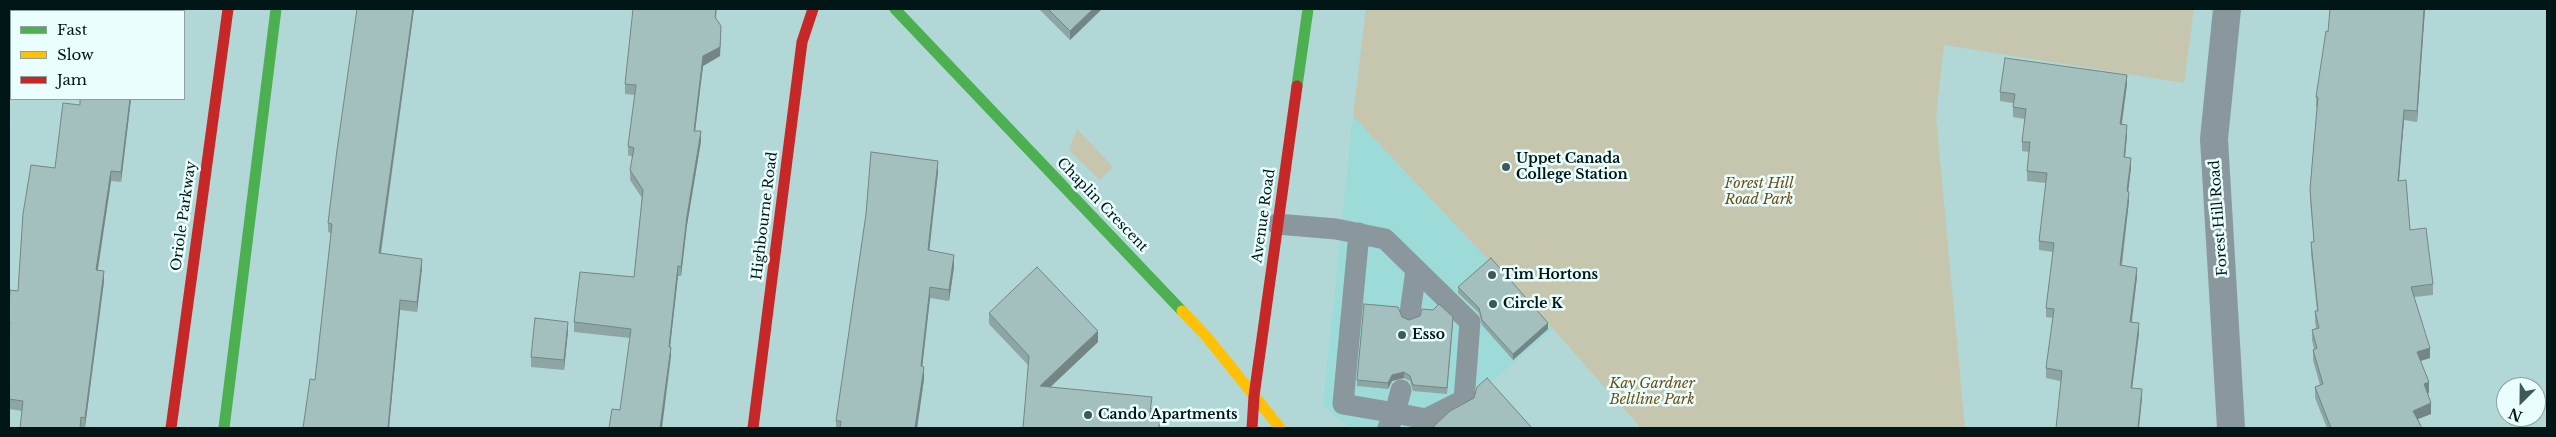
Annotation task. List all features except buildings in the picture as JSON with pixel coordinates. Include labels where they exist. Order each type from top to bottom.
[{"type":"street","name":"Oriole Parkway","points":[[171,428],[228,9]]},
{"type":"street","points":[[224,428],[276,9]]},
{"type":"street","name":"Highbourne Road","points":[[753,428],[802,42],[814,9]]},
{"type":"street","name":"Chaplin Crescent","points":[[895,9],[1206,336],[1280,428]]},
{"type":"street","name":"Avenue Road","points":[[1252,428],[1254,396],[1308,9]]},
{"type":"street","name":"Forest Hill Road","points":[[2227,9],[2214,139],[2231,428]]},
{"type":"lane","points":[[1278,224],[1359,233],[1385,239],[1470,322],[1464,400],[1426,419],[1391,421],[1343,404],[1359,233]]},
{"type":"lane","points":[[1410,314],[1416,270]]},
{"type":"lane","points":[[1391,421],[1401,390]]},
{"type":"shaded area","points":[[1353,116],[1553,329],[1438,428],[1349,428],[1323,406]]},
{"type":"green space","name":"Forest Hill Road Park","points":[[1366,9],[2194,9],[2184,83],[1944,45],[1936,117],[1965,428],[1641,428],[1553,329],[1353,116]]},
{"type":"green space","points":[[1077,129],[1113,167],[1100,180],[1069,150]]},
{"type":"traffic: fast","points":[[224,428],[276,9]]},
{"type":"traffic: fast","points":[[895,9],[1182,311]]},
{"type":"traffic: fast","points":[[1297,86],[1308,9]]},
{"type":"traffic: slow","points":[[1182,311],[1206,336],[1280,428]]},
{"type":"traffic: jam","points":[[171,428],[228,9]]},
{"type":"traffic: jam","points":[[753,428],[802,42],[813,9]]},
{"type":"traffic: jam","points":[[1252,428],[1254,396],[1297,86]]},
{"type":"place","name":"Uppet Canada College Station","points":[[1506,167]]},
{"type":"place","name":"Tim Hortons","points":[[1492,275]]},
{"type":"place","name":"Circle K","points":[[1493,304]]},
{"type":"place","name":"Esso","points":[[1402,335]]},
{"type":"place","name":"Cando Apartments","points":[[1088,415]]},
{"type":"park label","name":"Kay Gardner Beltline Park","points":[[1652,392]]}]
